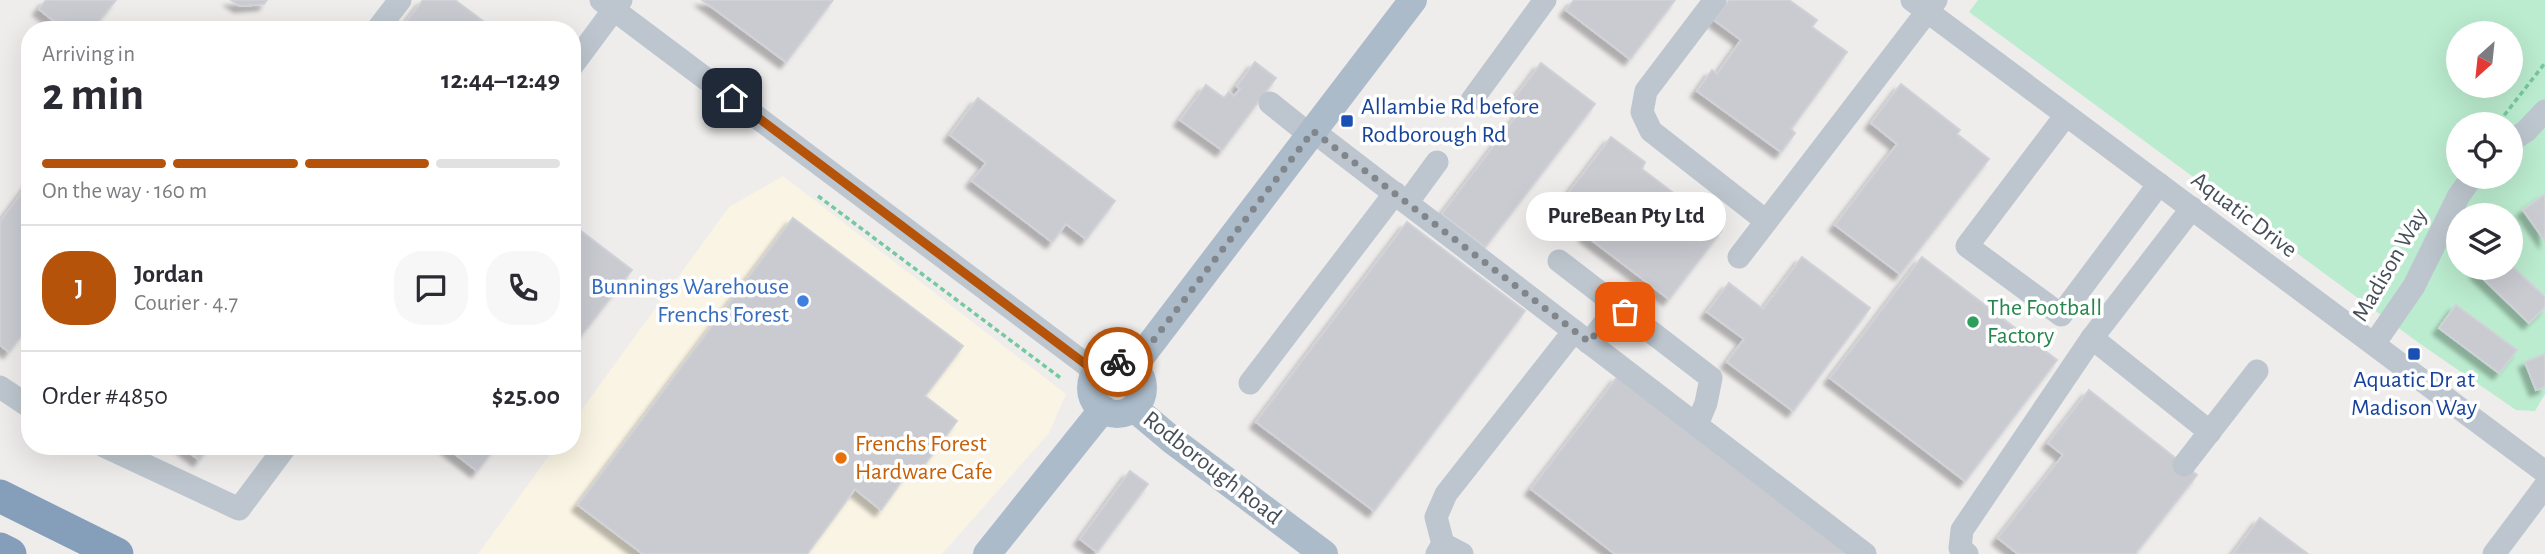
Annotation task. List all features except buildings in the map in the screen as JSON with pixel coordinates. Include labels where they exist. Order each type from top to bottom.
[{"type":"highway","points":[[0,496],[117,554]]},
{"type":"highway","points":[[0,548],[10,554]]},
{"type":"main road","points":[[1133,367],[1413,0]]},
{"type":"main road","points":[[1118,362],[1133,367],[1139,373],[1143,387],[1139,402],[1134,408],[1119,414],[1103,409],[1093,396],[1092,380],[1096,372],[1118,362]]},
{"type":"main road","name":"Rodborough Road","points":[[1134,408],[1172,440],[1324,554]]},
{"type":"main road","points":[[987,554],[1103,409]]},
{"type":"street","points":[[384,21],[400,0]]},
{"type":"street","points":[[1472,100],[1545,0]]},
{"type":"street","points":[[1715,0],[1646,91],[1642,112],[1651,131],[1766,221]]},
{"type":"street","points":[[581,52],[612,3],[1096,372]]},
{"type":"street","points":[[1739,257],[1925,4]]},
{"type":"street","name":"Aquatic Drive","points":[[1925,4],[2066,115],[2545,472]]},
{"type":"street","points":[[1270,103],[1401,198],[1865,554]]},
{"type":"street","points":[[2523,133],[2545,111]]},
{"type":"street","points":[[2066,115],[1967,246],[2061,316],[2159,184]]},
{"type":"street","points":[[1250,383],[1401,198],[1437,162]]},
{"type":"street","name":"Madison Way","points":[[2374,344],[2414,286],[2464,189]]},
{"type":"street","points":[[1967,554],[1960,548],[1962,530],[2092,338],[2192,208]]},
{"type":"street","points":[[1559,261],[1711,378],[1706,403],[1697,425]]},
{"type":"street","points":[[1447,551],[1437,517],[1446,494],[1581,337],[1618,306]]},
{"type":"street","points":[[2092,338],[2210,432]]},
{"type":"street","points":[[2184,465],[2257,371]]},
{"type":"street","points":[[0,387],[21,401]]},
{"type":"street","points":[[123,455],[239,509],[279,455]]},
{"type":"street","points":[[2494,554],[2545,486]]},
{"type":"path","points":[[2506,112],[2545,63]]},
{"type":"path","points":[[818,196],[1062,379]]},
{"type":"shaded area","name":"Bunnings Warehouse Frenchs Forest","points":[[783,176],[1066,394],[1049,433],[942,554],[478,554],[550,455],[581,455],[581,411],[729,207]]},
{"type":"green space","points":[[1978,0],[2545,0],[2545,394],[2535,411],[2516,410],[2419,343],[1969,12]]},
{"type":"way so far","points":[[1118,362],[1133,367],[1313,131],[1589,342],[1618,306],[1625,312]]},
{"type":"place","name":"Allambie Rd before Rodborough Rd","points":[[1347,121]]},
{"type":"place","name":"Bunnings Warehouse Frenchs Forest","points":[[803,301]]},
{"type":"place","name":"PureBean Pty Ltd","points":[[1625,312]]},
{"type":"place","name":"The Football Factory","points":[[1973,322]]},
{"type":"place","name":"Aquatic Dr at Madison Way","points":[[2414,354]]},
{"type":"place","name":"Frenchs Forest Hardware Cafe","points":[[841,458]]},
{"type":"route","points":[[732,98],[1096,372],[1110,363],[1118,362]]}]
